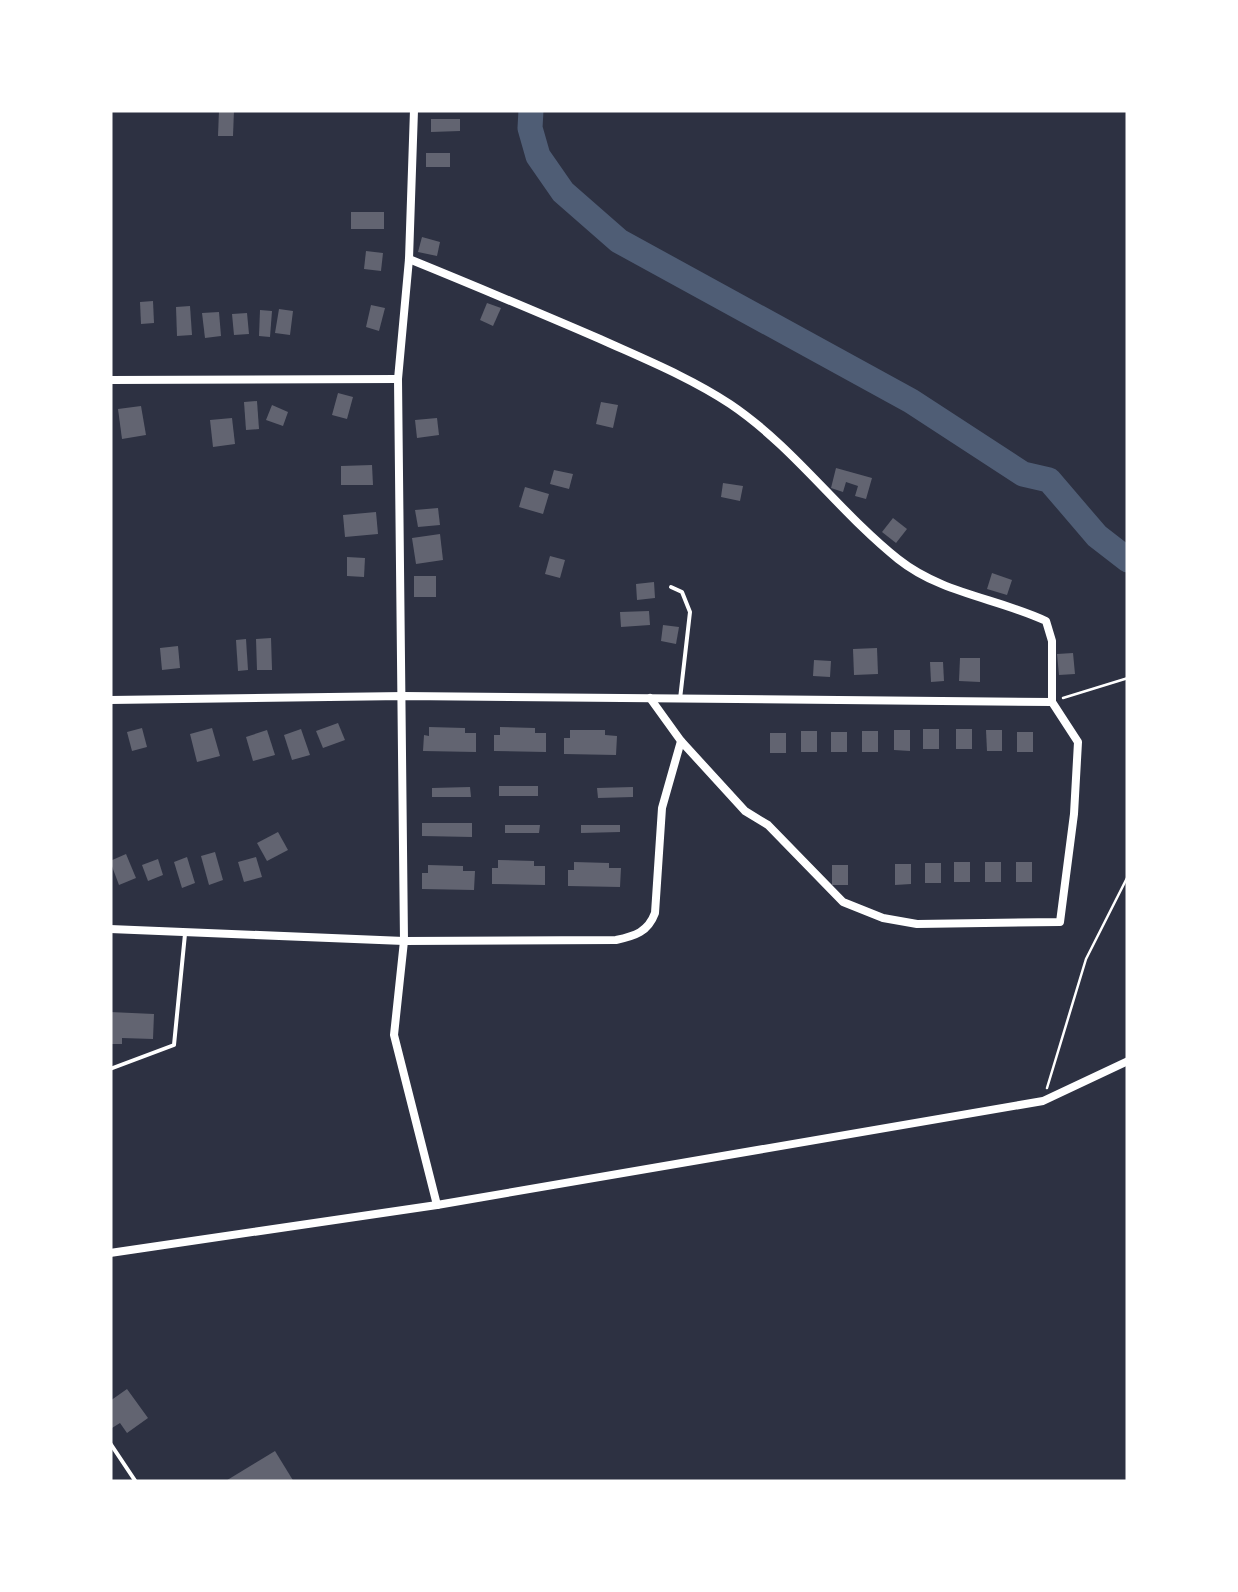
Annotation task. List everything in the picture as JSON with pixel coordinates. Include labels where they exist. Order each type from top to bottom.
[{"type":"street","points":[[414,110],[410,259],[398,380],[404,941],[394,1035],[437,1204]]},
{"type":"street","points":[[410,259],[699,385],[764,429],[898,560],[976,599],[1046,620],[1052,641],[1052,702],[1078,742],[1074,814],[1060,922],[917,924],[883,918],[843,902],[768,825],[745,811],[681,740],[650,698]]},
{"type":"street","points":[[110,380],[398,380]]},
{"type":"street","points":[[110,700],[404,696],[1052,702]]},
{"type":"street","points":[[110,929],[404,941],[616,940],[636,936],[650,926],[655,913],[662,808],[681,740]]},
{"type":"street","points":[[110,1253],[437,1204],[1043,1101],[1128,1060]]},
{"type":"lane","points":[[671,587],[682,592],[690,612],[680,699]]},
{"type":"lane","points":[[110,1069],[174,1045],[185,930]]},
{"type":"lane","points":[[110,1443],[136,1482]]},
{"type":"path","points":[[1052,702],[1128,678]]},
{"type":"path","points":[[1043,1101],[1086,959],[1128,876]]},
{"type":"building","points":[[219,110],[234,110],[233,136],[218,136]]},
{"type":"building","points":[[431,119],[460,119],[460,131],[431,132]]},
{"type":"building","points":[[426,153],[450,153],[450,167],[426,167]]},
{"type":"building","points":[[351,212],[384,212],[384,229],[351,229]]},
{"type":"building","points":[[422,237],[440,242],[437,256],[418,252]]},
{"type":"building","points":[[366,251],[383,253],[381,271],[364,269]]},
{"type":"building","points":[[153,301],[154,323],[141,324],[140,302]]},
{"type":"building","points":[[487,303],[501,308],[493,326],[480,320]]},
{"type":"building","points":[[371,305],[385,308],[379,331],[366,327]]},
{"type":"building","points":[[190,306],[192,335],[177,336],[176,307]]},
{"type":"building","points":[[279,309],[293,311],[290,335],[275,333]]},
{"type":"building","points":[[260,310],[272,311],[270,337],[259,336]]},
{"type":"building","points":[[219,312],[221,336],[205,338],[202,313]]},
{"type":"building","points":[[247,313],[249,334],[234,335],[232,314]]},
{"type":"building","points":[[338,393],[353,397],[347,419],[332,415]]},
{"type":"building","points":[[257,401],[259,429],[246,430],[244,402]]},
{"type":"building","points":[[601,402],[618,405],[613,428],[596,424]]},
{"type":"building","points":[[272,405],[288,412],[283,426],[266,420]]},
{"type":"building","points":[[141,406],[146,435],[122,439],[118,409]]},
{"type":"building","points":[[232,418],[235,444],[213,447],[210,420]]},
{"type":"building","points":[[437,418],[439,435],[417,438],[415,420]]},
{"type":"building","points":[[372,465],[373,485],[341,485],[341,466]]},
{"type":"building","points":[[836,468],[872,478],[866,499],[855,496],[858,486],[846,482],[843,492],[831,488]]},
{"type":"building","points":[[554,470],[573,474],[569,489],[550,484]]},
{"type":"building","points":[[723,483],[743,486],[740,501],[721,497]]},
{"type":"building","points":[[525,487],[549,494],[543,514],[519,507]]},
{"type":"building","points":[[438,508],[440,525],[418,527],[415,510]]},
{"type":"building","points":[[376,512],[378,534],[345,537],[343,515]]},
{"type":"building","points":[[893,518],[907,529],[896,543],[882,532]]},
{"type":"building","points":[[440,534],[443,560],[416,564],[412,538]]},
{"type":"building","points":[[550,556],[565,560],[560,578],[545,574]]},
{"type":"building","points":[[347,557],[365,558],[364,577],[347,576]]},
{"type":"building","points":[[992,573],[1012,580],[1007,595],[987,589]]},
{"type":"building","points":[[414,576],[436,576],[436,597],[414,597]]},
{"type":"building","points":[[654,582],[655,598],[637,600],[636,584]]},
{"type":"building","points":[[649,611],[650,625],[621,627],[620,612]]},
{"type":"building","points":[[663,625],[679,627],[676,644],[661,641]]},
{"type":"building","points":[[271,638],[272,670],[257,670],[256,639]]},
{"type":"building","points":[[246,639],[248,670],[238,671],[236,640]]},
{"type":"building","points":[[178,646],[180,668],[162,670],[160,648]]},
{"type":"building","points":[[877,648],[878,674],[854,675],[853,649]]},
{"type":"building","points":[[1073,653],[1075,674],[1059,675],[1057,654]]},
{"type":"building","points":[[960,658],[980,658],[980,682],[959,681]]},
{"type":"building","points":[[814,660],[831,661],[830,677],[813,676]]},
{"type":"building","points":[[930,662],[943,662],[944,681],[931,682]]},
{"type":"building","points":[[338,723],[345,740],[323,748],[316,731]]},
{"type":"building","points":[[429,727],[465,728],[465,733],[476,733],[476,752],[423,751]]},
{"type":"building","points":[[500,727],[535,728],[535,733],[546,733],[546,752],[494,751],[494,735],[500,735]]},
{"type":"building","points":[[142,728],[147,747],[132,751],[127,732]]},
{"type":"building","points":[[212,728],[220,756],[197,762],[190,734]]},
{"type":"building","points":[[301,729],[310,755],[292,760],[284,735]]},
{"type":"building","points":[[923,729],[939,729],[939,749],[923,749]]},
{"type":"building","points":[[956,729],[972,729],[972,749],[956,749]]},
{"type":"building","points":[[267,730],[275,755],[253,761],[246,737]]},
{"type":"building","points":[[570,730],[605,730],[605,735],[617,736],[616,755],[564,754],[564,738],[570,738]]},
{"type":"building","points":[[894,730],[910,730],[910,751],[894,750]]},
{"type":"building","points":[[986,730],[1002,730],[1002,751],[987,751]]},
{"type":"building","points":[[801,731],[817,731],[817,752],[801,752]]},
{"type":"building","points":[[862,731],[878,731],[878,752],[862,752]]},
{"type":"building","points":[[831,732],[847,732],[847,752],[831,752]]},
{"type":"building","points":[[1017,732],[1033,732],[1033,752],[1017,752]]},
{"type":"building","points":[[770,733],[786,733],[786,753],[770,753]]},
{"type":"building","points":[[499,786],[538,786],[538,796],[499,796]]},
{"type":"building","points":[[470,787],[471,797],[432,797],[432,788]]},
{"type":"building","points":[[633,787],[633,797],[598,798],[597,788]]},
{"type":"building","points":[[422,823],[472,823],[472,837],[422,836]]},
{"type":"building","points":[[505,825],[540,825],[539,833],[505,833]]},
{"type":"building","points":[[581,825],[620,825],[620,832],[581,833]]},
{"type":"building","points":[[278,832],[288,850],[267,861],[257,843]]},
{"type":"building","points":[[215,852],[223,880],[209,885],[201,856]]},
{"type":"building","points":[[126,854],[136,878],[119,885],[110,861]]},
{"type":"building","points":[[187,857],[195,883],[182,888],[174,862]]},
{"type":"building","points":[[256,857],[262,877],[244,882],[238,862]]},
{"type":"building","points":[[158,859],[163,875],[148,881],[142,865]]},
{"type":"building","points":[[498,860],[534,861],[534,866],[545,866],[545,885],[492,884],[492,868],[498,868]]},
{"type":"building","points":[[574,862],[609,863],[609,868],[621,868],[620,887],[568,886],[568,870],[574,870]]},
{"type":"building","points":[[954,862],[970,862],[970,882],[954,882]]},
{"type":"building","points":[[985,862],[1001,862],[1001,882],[985,882]]},
{"type":"building","points":[[1016,862],[1032,862],[1032,882],[1016,882]]},
{"type":"building","points":[[925,863],[941,863],[941,883],[925,883]]},
{"type":"building","points":[[895,864],[911,864],[911,884],[895,885]]},
{"type":"building","points":[[428,865],[463,866],[463,871],[475,871],[474,890],[422,889],[422,873],[428,873]]},
{"type":"building","points":[[832,865],[848,865],[848,885],[832,885]]},
{"type":"building","points":[[110,1012],[154,1014],[153,1039],[122,1038],[122,1044],[110,1044]]},
{"type":"building","points":[[127,1389],[148,1418],[127,1433],[120,1423],[112,1428],[110,1425],[110,1401]]},
{"type":"building","points":[[275,1451],[294,1482],[224,1482]]},
{"type":"waterway","points":[[531,110],[530,128],[538,156],[563,192],[619,241],[911,401],[1023,474],[1049,480],[1097,536],[1128,560]]}]
